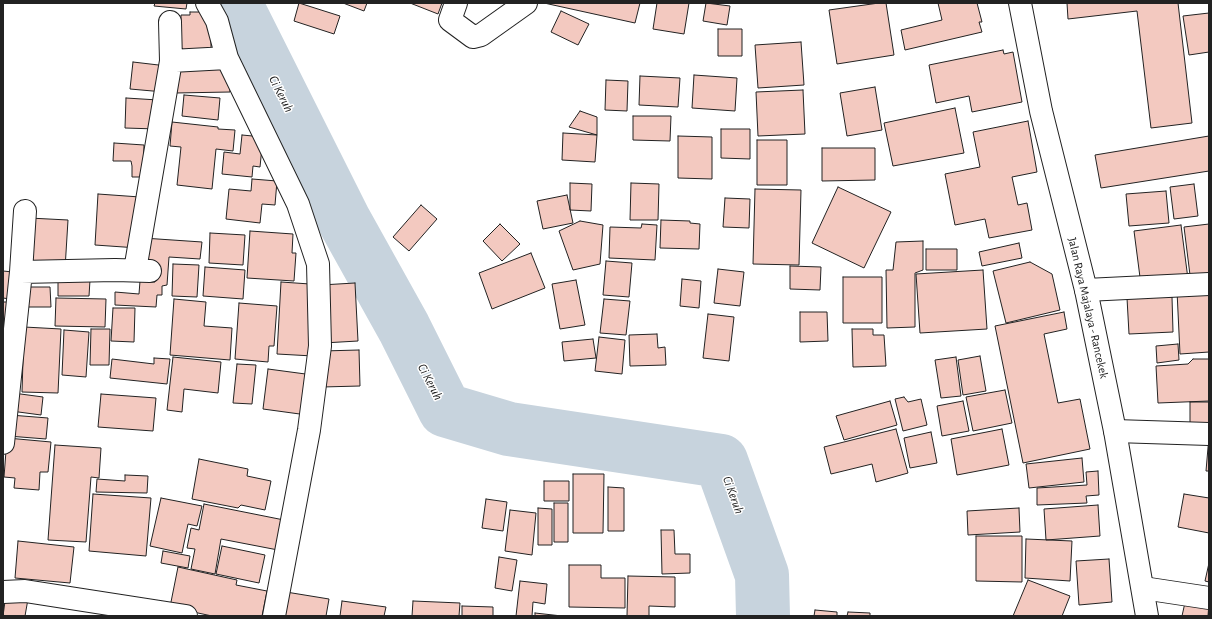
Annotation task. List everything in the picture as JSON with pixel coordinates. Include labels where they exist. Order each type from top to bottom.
[{"type":"street","points":[[207,3],[217,21],[227,58],[298,204],[318,264],[320,346],[309,430],[274,616]]},
{"type":"street","points":[[456,3],[450,20],[473,37],[481,35],[526,3]]},
{"type":"street","name":"Jalan Raya Majalaya - Rancekek","points":[[1020,3],[1041,111],[1086,290],[1115,431],[1147,616]]},
{"type":"street","points":[[21,272],[143,271],[171,61],[170,22]]},
{"type":"street","points":[[171,61],[227,58]]},
{"type":"street","points":[[3,443],[21,272],[25,211]]},
{"type":"street","points":[[1086,290],[1209,284]]},
{"type":"street","points":[[1115,431],[1209,434]]},
{"type":"street","points":[[1143,588],[1209,598]]},
{"type":"street","points":[[3,592],[25,591],[186,616]]},
{"type":"building","points":[[155,3],[187,3],[186,9],[154,6]]},
{"type":"building","points":[[299,3],[340,16],[334,34],[294,21]]},
{"type":"building","points":[[343,3],[367,3],[364,11]]},
{"type":"building","points":[[410,3],[442,3],[438,14]]},
{"type":"building","points":[[544,3],[640,3],[635,23]]},
{"type":"building","points":[[657,3],[689,3],[684,34],[653,29]]},
{"type":"building","points":[[706,3],[730,6],[727,25],[703,21]]},
{"type":"building","points":[[886,3],[894,55],[837,64],[829,10]]},
{"type":"building","points":[[938,3],[977,3],[982,22],[979,22],[982,32],[905,50],[901,30],[942,20]]},
{"type":"building","points":[[1067,3],[1178,3],[1192,123],[1151,128],[1137,11],[1068,19]]},
{"type":"building","points":[[561,11],[589,24],[578,45],[551,32]]},
{"type":"building","points":[[190,12],[211,12],[211,56],[176,55],[176,23],[181,23],[181,15],[190,15]]},
{"type":"building","points":[[1209,13],[1209,52],[1189,55],[1183,16]]},
{"type":"building","points":[[718,29],[742,29],[742,56],[718,56]]},
{"type":"building","points":[[801,42],[804,85],[758,88],[755,45]]},
{"type":"building","points":[[1003,50],[1004,54],[1013,52],[1022,102],[972,112],[969,96],[936,103],[929,65]]},
{"type":"building","points":[[133,62],[167,66],[164,92],[130,89]]},
{"type":"building","points":[[175,66],[229,66],[230,92],[175,93]]},
{"type":"building","points":[[694,75],[737,78],[735,111],[692,108]]},
{"type":"building","points":[[640,76],[680,78],[678,107],[639,105]]},
{"type":"building","points":[[606,80],[628,81],[627,111],[605,110]]},
{"type":"building","points":[[875,87],[882,130],[847,136],[840,93]]},
{"type":"building","points":[[803,90],[805,134],[758,136],[756,92]]},
{"type":"building","points":[[184,95],[220,98],[218,120],[182,116]]},
{"type":"building","points":[[126,98],[158,100],[157,129],[125,128]]},
{"type":"building","points":[[955,108],[964,153],[893,166],[884,123]]},
{"type":"building","points":[[580,111],[597,117],[597,135],[569,127]]},
{"type":"building","points":[[633,116],[671,116],[670,141],[633,140]]},
{"type":"building","points":[[1028,121],[1037,172],[1012,177],[1018,205],[1027,203],[1032,230],[989,238],[985,219],[955,225],[945,174],[980,167],[973,132]]},
{"type":"building","points":[[172,122],[235,130],[233,151],[216,149],[212,189],[177,185],[181,147],[170,146]]},
{"type":"building","points":[[721,129],[750,129],[750,159],[721,158]]},
{"type":"building","points":[[563,133],[597,135],[595,162],[562,160]]},
{"type":"building","points":[[242,135],[263,137],[260,167],[253,166],[252,177],[222,174],[224,152],[240,154]]},
{"type":"building","points":[[678,136],[712,137],[712,179],[678,178]]},
{"type":"building","points":[[1209,136],[1209,171],[1101,188],[1095,155]]},
{"type":"building","points":[[757,140],[787,140],[787,185],[757,185]]},
{"type":"building","points":[[114,143],[144,145],[143,177],[132,177],[131,161],[113,161]]},
{"type":"building","points":[[822,148],[875,148],[875,180],[822,181]]},
{"type":"building","points":[[252,179],[277,181],[275,205],[262,204],[260,223],[226,219],[229,189],[251,191]]},
{"type":"building","points":[[570,183],[592,184],[591,211],[570,210]]},
{"type":"building","points":[[631,183],[659,184],[658,220],[630,220]]},
{"type":"building","points":[[1194,184],[1198,216],[1174,219],[1170,187]]},
{"type":"building","points":[[838,187],[891,212],[864,268],[812,243]]},
{"type":"building","points":[[755,189],[801,190],[799,265],[753,264]]},
{"type":"building","points":[[1166,191],[1169,223],[1129,226],[1126,194]]},
{"type":"building","points":[[98,194],[140,197],[138,248],[95,245]]},
{"type":"building","points":[[567,195],[573,223],[543,229],[537,201]]},
{"type":"building","points":[[725,198],[750,199],[749,228],[723,227]]},
{"type":"building","points":[[421,205],[437,219],[409,251],[393,237]]},
{"type":"building","points":[[29,218],[68,220],[65,269],[26,267]]},
{"type":"building","points":[[661,220],[690,221],[690,223],[700,224],[699,249],[660,248]]},
{"type":"building","points":[[580,221],[603,225],[600,264],[573,270],[559,231]]},
{"type":"building","points":[[500,224],[520,244],[502,261],[483,241]]},
{"type":"building","points":[[642,224],[657,225],[655,260],[609,258],[610,227],[641,228]]},
{"type":"building","points":[[1209,224],[1209,281],[1191,283],[1184,227]]},
{"type":"building","points":[[1181,225],[1188,279],[1141,285],[1134,231]]},
{"type":"building","points":[[250,231],[293,234],[292,253],[296,253],[294,281],[247,278]]},
{"type":"building","points":[[210,233],[245,235],[243,265],[209,263]]},
{"type":"building","points":[[143,238],[202,242],[200,259],[169,257],[167,285],[162,286],[162,295],[157,295],[156,307],[115,305],[115,292],[139,294],[140,281],[155,282],[156,267],[141,266]]},
{"type":"building","points":[[923,241],[923,270],[915,273],[915,327],[887,328],[886,270],[893,270],[896,242]]},
{"type":"building","points":[[1019,243],[1022,258],[982,266],[979,252]]},
{"type":"building","points":[[926,249],[957,249],[957,270],[926,270]]},
{"type":"building","points":[[531,253],[545,288],[492,309],[479,273]]},
{"type":"building","points":[[606,261],[632,263],[629,297],[603,295]]},
{"type":"building","points":[[1030,262],[1052,274],[1060,310],[1006,323],[993,271]]},
{"type":"building","points":[[173,264],[199,265],[197,297],[172,296]]},
{"type":"building","points":[[790,266],[821,267],[820,290],[790,289]]},
{"type":"building","points":[[205,267],[245,270],[243,299],[203,296]]},
{"type":"building","points":[[718,269],[744,272],[740,306],[714,303]]},
{"type":"building","points":[[983,270],[987,329],[920,333],[916,274]]},
{"type":"building","points":[[3,271],[13,272],[10,299],[3,298]]},
{"type":"building","points":[[843,277],[882,277],[882,323],[843,323]]},
{"type":"building","points":[[58,279],[90,280],[89,296],[58,296]]},
{"type":"building","points":[[682,279],[701,281],[699,308],[680,306]]},
{"type":"building","points":[[576,280],[585,325],[560,329],[552,284]]},
{"type":"building","points":[[281,282],[310,284],[313,356],[277,354]]},
{"type":"building","points":[[355,283],[358,341],[323,343],[321,285]]},
{"type":"building","points":[[21,287],[50,287],[51,307],[22,307]]},
{"type":"building","points":[[1209,289],[1209,352],[1180,354],[1177,291]]},
{"type":"building","points":[[1172,297],[1173,332],[1129,334],[1127,298]]},
{"type":"building","points":[[56,298],[106,299],[105,327],[55,326]]},
{"type":"building","points":[[174,299],[206,302],[204,326],[232,328],[230,360],[170,355]]},
{"type":"building","points":[[604,299],[630,301],[626,335],[600,333]]},
{"type":"building","points":[[3,302],[13,302],[10,337],[3,337]]},
{"type":"building","points":[[239,303],[277,306],[274,346],[269,346],[268,362],[235,359]]},
{"type":"building","points":[[113,308],[135,308],[134,342],[111,341]]},
{"type":"building","points":[[800,312],[827,312],[828,341],[800,342]]},
{"type":"building","points":[[1064,312],[1067,329],[1044,334],[1058,403],[1080,399],[1090,449],[1023,463],[995,326]]},
{"type":"building","points":[[708,314],[734,317],[729,361],[703,358]]},
{"type":"building","points":[[24,327],[61,329],[58,393],[22,392]]},
{"type":"building","points":[[91,329],[110,329],[109,365],[90,365]]},
{"type":"building","points":[[852,329],[873,329],[873,335],[884,335],[886,366],[853,367]]},
{"type":"building","points":[[64,330],[89,332],[86,377],[62,375]]},
{"type":"building","points":[[657,334],[658,348],[665,347],[666,365],[630,366],[629,335]]},
{"type":"building","points":[[599,337],[625,340],[622,374],[595,371]]},
{"type":"building","points":[[593,339],[596,358],[564,361],[562,342]]},
{"type":"building","points":[[1178,344],[1179,360],[1157,363],[1156,346]]},
{"type":"building","points":[[359,350],[360,386],[322,387],[322,351]]},
{"type":"building","points":[[980,356],[986,391],[963,395],[958,360]]},
{"type":"building","points":[[173,357],[221,362],[218,393],[184,389],[182,412],[167,410]]},
{"type":"building","points":[[956,357],[961,396],[941,398],[935,360]]},
{"type":"building","points":[[154,358],[170,359],[167,384],[110,378],[112,359],[154,364]]},
{"type":"building","points":[[1193,359],[1209,359],[1209,401],[1158,403],[1156,366],[1188,364]]},
{"type":"building","points":[[237,364],[256,365],[252,404],[233,403]]},
{"type":"building","points":[[268,369],[313,375],[307,415],[263,409]]},
{"type":"building","points":[[1005,390],[1012,423],[973,431],[966,397]]},
{"type":"building","points":[[13,393],[43,397],[41,415],[11,411]]},
{"type":"building","points":[[101,394],[156,398],[153,431],[98,427]]},
{"type":"building","points":[[904,397],[908,402],[921,399],[927,425],[903,431],[895,399]]},
{"type":"building","points":[[890,401],[897,425],[844,440],[836,416]]},
{"type":"building","points":[[963,401],[969,431],[942,436],[937,406]]},
{"type":"building","points":[[1190,402],[1209,402],[1209,428],[1190,428]]},
{"type":"building","points":[[10,415],[48,418],[46,439],[8,436]]},
{"type":"building","points":[[896,429],[908,473],[876,482],[872,464],[831,474],[824,447]]},
{"type":"building","points":[[1002,429],[1009,465],[957,475],[951,439]]},
{"type":"building","points":[[931,432],[937,463],[910,468],[904,438]]},
{"type":"building","points":[[1209,436],[1209,471],[1206,471]]},
{"type":"building","points":[[7,438],[51,442],[48,472],[40,472],[39,490],[14,488],[15,478],[4,477]]},
{"type":"building","points":[[55,445],[101,448],[99,478],[91,477],[86,542],[48,540]]},
{"type":"building","points":[[1082,458],[1084,482],[1029,488],[1026,464]]},
{"type":"building","points":[[199,459],[248,469],[247,476],[271,481],[265,510],[241,505],[238,508],[192,499]]},
{"type":"building","points":[[1098,471],[1099,495],[1086,496],[1087,503],[1037,505],[1037,488],[1087,485],[1086,472]]},
{"type":"building","points":[[573,474],[604,474],[603,533],[573,533]]},
{"type":"building","points":[[125,475],[148,476],[147,493],[96,492],[97,479],[125,481]]},
{"type":"building","points":[[544,481],[569,481],[569,501],[544,501]]},
{"type":"building","points":[[608,487],[624,488],[624,531],[608,531]]},
{"type":"building","points":[[93,494],[151,498],[146,556],[89,551]]},
{"type":"building","points":[[1184,494],[1209,498],[1209,533],[1178,527]]},
{"type":"building","points":[[161,498],[202,506],[197,526],[188,524],[182,553],[150,546]]},
{"type":"building","points":[[486,499],[507,502],[503,531],[482,528]]},
{"type":"building","points":[[554,503],[568,503],[568,542],[554,542]]},
{"type":"building","points":[[204,504],[284,520],[278,550],[221,539],[215,574],[191,569],[195,549],[187,548],[191,528],[199,530]]},
{"type":"building","points":[[1098,505],[1100,536],[1046,540],[1044,509]]},
{"type":"building","points":[[538,508],[552,509],[552,545],[538,545]]},
{"type":"building","points":[[1019,508],[1020,532],[968,535],[967,511]]},
{"type":"building","points":[[510,510],[536,513],[532,555],[505,551]]},
{"type":"building","points":[[661,530],[674,530],[675,554],[690,554],[690,573],[662,574]]},
{"type":"building","points":[[976,536],[1022,536],[1022,582],[976,581]]},
{"type":"building","points":[[1026,539],[1072,541],[1070,581],[1025,578]]},
{"type":"building","points":[[18,541],[74,547],[70,583],[15,578]]},
{"type":"building","points":[[222,546],[265,555],[259,583],[216,574]]},
{"type":"building","points":[[163,551],[190,556],[188,568],[161,563]]},
{"type":"building","points":[[499,557],[517,560],[512,591],[495,588]]},
{"type":"building","points":[[1109,559],[1112,602],[1079,605],[1076,561]]},
{"type":"building","points":[[1209,563],[1209,582],[1205,581]]},
{"type":"building","points":[[569,565],[601,565],[601,578],[625,578],[625,608],[569,607]]},
{"type":"building","points":[[178,567],[237,580],[236,585],[267,591],[262,616],[212,616],[170,607]]},
{"type":"building","points":[[628,576],[675,577],[675,607],[649,606],[649,616],[627,616]]},
{"type":"building","points":[[1028,580],[1070,596],[1062,616],[1013,616]]},
{"type":"building","points":[[520,581],[547,584],[545,604],[533,602],[532,616],[516,616]]},
{"type":"building","points":[[286,592],[329,599],[326,616],[282,616]]},
{"type":"building","points":[[6,594],[28,599],[25,616],[3,616]]},
{"type":"building","points":[[1186,598],[1209,603],[1208,616],[1182,616]]},
{"type":"building","points":[[342,601],[386,607],[384,616],[340,616]]},
{"type":"building","points":[[413,601],[460,603],[459,616],[412,616]]},
{"type":"building","points":[[462,606],[493,607],[493,616],[462,616]]},
{"type":"building","points":[[815,610],[837,612],[837,616],[814,616]]},
{"type":"building","points":[[848,612],[870,613],[870,616],[847,616]]},
{"type":"building","points":[[535,613],[562,616],[535,616]]},
{"type":"waterway","name":"Ci Keruh","points":[[235,3],[345,222],[404,328],[445,410],[509,429],[721,461],[762,575],[763,616]]}]
